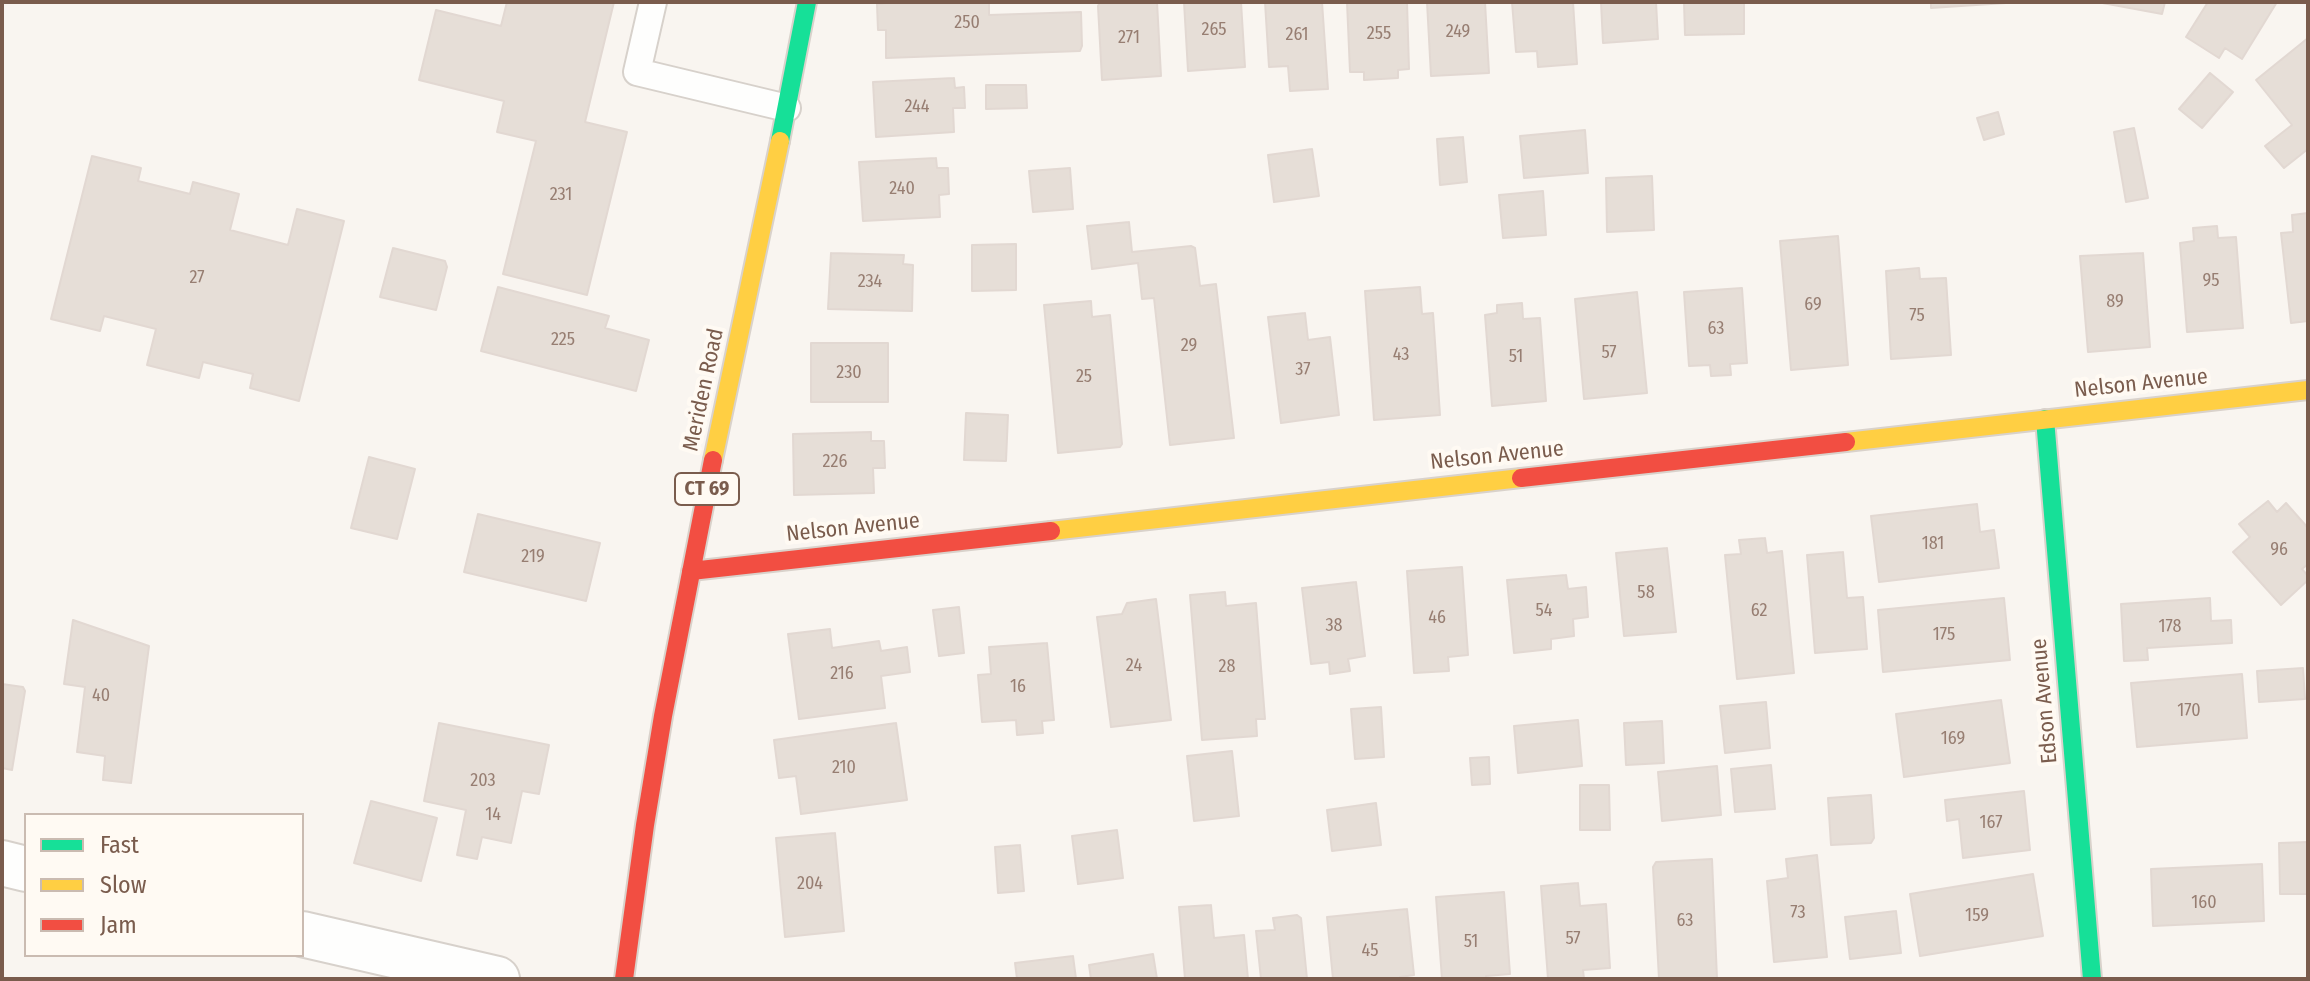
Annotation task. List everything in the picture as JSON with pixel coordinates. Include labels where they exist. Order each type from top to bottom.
[{"type":"street","name":"Meriden Road","points":[[624,979],[650,794],[691,571],[807,2]]},
{"type":"street","name":"Nelson Avenue","points":[[691,571],[2308,390]]},
{"type":"street","name":"Edson Avenue","points":[[2045,419],[2092,979]]},
{"type":"street","points":[[2,863],[24,868]]},
{"type":"street","points":[[304,934],[497,979]]},
{"type":"lane","points":[[653,2],[637,72],[787,108]]},
{"type":"building","points":[[507,2],[614,2],[585,122],[627,132],[587,295],[503,274],[536,141],[497,132],[504,101],[419,80],[436,10],[501,26]]},
{"type":"building","points":[[989,2],[989,15],[1081,12],[1082,46],[1080,51],[886,58],[886,30],[878,30],[877,4]]},
{"type":"building","points":[[1100,2],[1157,2],[1161,76],[1102,80]]},
{"type":"building","points":[[1184,2],[1241,2],[1245,67],[1188,71]]},
{"type":"building","points":[[1265,2],[1322,2],[1328,89],[1290,91],[1288,66],[1269,67]]},
{"type":"building","points":[[1347,2],[1407,2],[1409,69],[1398,70],[1398,78],[1364,80],[1364,72],[1350,72]]},
{"type":"building","points":[[1427,2],[1485,2],[1489,73],[1431,76]]},
{"type":"building","points":[[1512,2],[1573,2],[1577,64],[1538,67],[1537,51],[1516,52]]},
{"type":"building","points":[[1601,2],[1656,2],[1658,39],[1603,43]]},
{"type":"building","points":[[1684,2],[1744,2],[1744,34],[1685,35]]},
{"type":"building","points":[[1931,2],[2006,2],[2006,3],[1931,8]]},
{"type":"building","points":[[2097,2],[2165,2],[2162,14]]},
{"type":"building","points":[[2208,2],[2277,2],[2242,59],[2225,48],[2219,58],[2186,37]]},
{"type":"building","points":[[2308,38],[2308,149],[2284,168],[2265,146],[2292,125],[2256,80]]},
{"type":"building","points":[[2210,73],[2233,92],[2202,128],[2179,109]]},
{"type":"building","points":[[954,78],[955,88],[964,87],[965,108],[953,108],[954,132],[876,137],[873,82]]},
{"type":"building","points":[[986,85],[1026,85],[1027,108],[986,109]]},
{"type":"building","points":[[1998,112],[2004,134],[1984,140],[1977,118]]},
{"type":"building","points":[[2134,128],[2148,198],[2126,202],[2114,132]]},
{"type":"building","points":[[1585,130],[1588,173],[1524,178],[1520,136]]},
{"type":"building","points":[[1463,137],[1467,182],[1440,185],[1437,139]]},
{"type":"building","points":[[1312,149],[1319,196],[1274,202],[1268,155]]},
{"type":"building","points":[[92,156],[141,168],[138,181],[190,194],[193,182],[239,194],[230,230],[288,245],[297,209],[344,221],[299,401],[250,388],[253,374],[203,362],[199,378],[147,365],[156,329],[104,316],[100,331],[51,319]]},
{"type":"building","points":[[936,158],[937,168],[948,168],[949,194],[939,195],[940,217],[863,221],[859,162]]},
{"type":"building","points":[[1070,168],[1073,209],[1033,212],[1029,171]]},
{"type":"building","points":[[1652,176],[1654,230],[1607,232],[1606,178]]},
{"type":"building","points":[[1543,191],[1546,235],[1503,238],[1499,195]]},
{"type":"building","points":[[2308,213],[2308,321],[2291,323],[2281,233],[2293,232],[2292,215]]},
{"type":"building","points":[[1129,222],[1132,252],[1191,246],[1195,248],[1200,286],[1216,284],[1234,438],[1170,445],[1154,298],[1142,299],[1138,263],[1092,269],[1087,226]]},
{"type":"building","points":[[2217,226],[2218,238],[2236,237],[2243,328],[2187,332],[2180,243],[2194,241],[2193,228]]},
{"type":"building","points":[[1838,236],[1848,365],[1791,370],[1780,241]]},
{"type":"building","points":[[1016,244],[1016,290],[972,291],[972,245]]},
{"type":"building","points":[[393,248],[445,261],[447,267],[436,310],[380,297]]},
{"type":"building","points":[[831,253],[904,255],[903,264],[913,265],[912,311],[828,309]]},
{"type":"building","points":[[2143,253],[2150,347],[2088,352],[2080,256]]},
{"type":"building","points":[[1919,268],[1920,279],[1946,278],[1951,355],[1891,359],[1886,271]]},
{"type":"building","points":[[498,287],[609,316],[605,328],[649,340],[636,391],[481,351]]},
{"type":"building","points":[[1420,287],[1422,314],[1433,313],[1440,415],[1374,420],[1365,291]]},
{"type":"building","points":[[1742,288],[1747,363],[1730,364],[1731,375],[1711,376],[1710,365],[1689,366],[1684,292]]},
{"type":"building","points":[[1637,292],[1647,393],[1584,399],[1575,299]]},
{"type":"building","points":[[1091,301],[1092,317],[1110,315],[1122,444],[1120,447],[1058,453],[1044,305]]},
{"type":"building","points":[[1522,303],[1523,319],[1540,318],[1546,401],[1492,406],[1485,315],[1497,313],[1497,305]]},
{"type":"building","points":[[1305,313],[1308,340],[1330,337],[1339,415],[1281,423],[1268,317]]},
{"type":"building","points":[[811,343],[888,343],[888,402],[811,402]]},
{"type":"building","points":[[966,413],[1008,415],[1006,461],[964,460]]},
{"type":"building","points":[[871,432],[871,441],[884,441],[885,468],[873,468],[874,493],[794,495],[793,434]]},
{"type":"building","points":[[369,457],[415,469],[397,539],[351,528]]},
{"type":"building","points":[[2268,501],[2277,512],[2286,503],[2308,528],[2308,564],[2302,569],[2308,580],[2281,605],[2233,552],[2250,537],[2239,524]]},
{"type":"building","points":[[1977,504],[1980,532],[1994,530],[1999,568],[1879,582],[1871,516]]},
{"type":"building","points":[[478,514],[600,543],[586,601],[464,572]]},
{"type":"building","points":[[1765,538],[1767,553],[1782,551],[1794,673],[1737,679],[1725,555],[1741,554],[1739,540]]},
{"type":"building","points":[[1667,548],[1676,632],[1624,636],[1616,553]]},
{"type":"building","points":[[1843,552],[1847,598],[1863,597],[1867,649],[1815,653],[1807,555]]},
{"type":"building","points":[[1462,567],[1468,655],[1448,657],[1449,671],[1414,673],[1407,571]]},
{"type":"building","points":[[1566,575],[1568,589],[1586,587],[1588,617],[1573,619],[1574,636],[1551,639],[1551,649],[1514,653],[1507,580]]},
{"type":"building","points":[[1356,582],[1365,656],[1348,659],[1350,671],[1330,674],[1329,662],[1311,664],[1302,588]]},
{"type":"building","points":[[1225,592],[1226,606],[1256,603],[1265,719],[1256,719],[1257,736],[1202,740],[1190,595]]},
{"type":"building","points":[[2004,598],[2010,660],[1883,672],[1878,610]]},
{"type":"building","points":[[2210,598],[2211,621],[2231,620],[2232,643],[2147,648],[2148,660],[2124,661],[2121,604]]},
{"type":"building","points":[[1156,599],[1171,720],[1111,727],[1097,617],[1122,614],[1127,603]]},
{"type":"building","points":[[959,607],[964,653],[939,656],[933,610]]},
{"type":"building","points":[[73,620],[149,646],[131,783],[103,780],[105,756],[77,752],[85,687],[64,684]]},
{"type":"building","points":[[830,629],[832,648],[879,641],[881,651],[907,647],[910,672],[881,676],[885,708],[799,719],[788,634]]},
{"type":"building","points":[[1047,643],[1054,720],[1042,721],[1043,733],[1017,735],[1016,720],[982,722],[978,675],[991,674],[989,647]]},
{"type":"building","points":[[2303,668],[2305,699],[2259,702],[2257,671]]},
{"type":"building","points":[[2242,674],[2247,738],[2137,747],[2131,683]]},
{"type":"building","points":[[2,684],[23,687],[25,691],[12,770],[2,768]]},
{"type":"building","points":[[2001,700],[2010,763],[1904,777],[1896,714]]},
{"type":"building","points":[[1766,702],[1770,748],[1725,753],[1720,706]]},
{"type":"building","points":[[1381,707],[1384,757],[1355,759],[1351,709]]},
{"type":"building","points":[[1578,720],[1582,766],[1518,773],[1514,726]]},
{"type":"building","points":[[1662,721],[1664,763],[1626,765],[1624,723]]},
{"type":"building","points":[[439,723],[549,745],[539,794],[522,791],[511,843],[482,837],[477,859],[457,855],[466,810],[424,801]]},
{"type":"building","points":[[896,723],[907,800],[801,814],[796,776],[779,778],[774,740]]},
{"type":"building","points":[[1232,751],[1239,816],[1194,821],[1187,756]]},
{"type":"building","points":[[1489,757],[1490,784],[1472,785],[1470,758]]},
{"type":"building","points":[[1771,765],[1775,809],[1735,812],[1731,769]]},
{"type":"building","points":[[1717,766],[1721,815],[1662,821],[1658,772]]},
{"type":"building","points":[[1580,785],[1609,785],[1610,830],[1580,830]]},
{"type":"building","points":[[2024,791],[2030,850],[1963,858],[1959,819],[1947,821],[1945,800]]},
{"type":"building","points":[[1871,795],[1874,838],[1871,843],[1831,845],[1828,798]]},
{"type":"building","points":[[371,801],[437,818],[421,881],[354,863]]},
{"type":"building","points":[[1376,803],[1381,845],[1332,851],[1327,810]]},
{"type":"building","points":[[1117,830],[1123,878],[1078,884],[1072,836]]},
{"type":"building","points":[[835,833],[844,931],[785,937],[776,838]]},
{"type":"building","points":[[2308,842],[2308,894],[2280,894],[2279,843]]},
{"type":"building","points":[[1020,845],[1024,891],[998,893],[995,847]]},
{"type":"building","points":[[1817,855],[1827,957],[1774,962],[1767,881],[1788,878],[1786,859]]},
{"type":"building","points":[[1712,859],[1717,979],[1659,979],[1653,867],[1656,862]]},
{"type":"building","points":[[2262,864],[2264,921],[2153,926],[2151,869]]},
{"type":"building","points":[[2033,874],[2043,936],[1920,956],[1910,894]]},
{"type":"building","points":[[1578,883],[1580,906],[1606,904],[1610,968],[1583,970],[1584,979],[1548,979],[1541,886]]},
{"type":"building","points":[[1504,892],[1510,974],[1486,976],[1486,979],[1442,979],[1436,897]]},
{"type":"building","points":[[1211,905],[1214,938],[1244,935],[1248,979],[1185,979],[1179,907]]},
{"type":"building","points":[[1407,909],[1414,975],[1400,979],[1333,979],[1327,917]]},
{"type":"building","points":[[1896,911],[1901,953],[1850,959],[1845,917]]},
{"type":"building","points":[[1297,915],[1301,918],[1307,979],[1261,979],[1256,931],[1275,930],[1273,918]]},
{"type":"building","points":[[1153,954],[1157,979],[1091,979],[1089,965]]},
{"type":"building","points":[[1073,956],[1076,979],[1017,979],[1015,963]]},
{"type":"traffic: fast","points":[[780,141],[807,2]]},
{"type":"traffic: fast","points":[[2045,419],[2092,979]]},
{"type":"traffic: slow","points":[[713,460],[780,141]]},
{"type":"traffic: slow","points":[[1846,442],[2308,390]]},
{"type":"traffic: slow","points":[[1051,531],[1521,478]]},
{"type":"traffic: jam","points":[[1521,478],[1846,442]]},
{"type":"traffic: jam","points":[[624,979],[663,716],[713,460]]},
{"type":"traffic: jam","points":[[691,571],[1051,531]]}]
